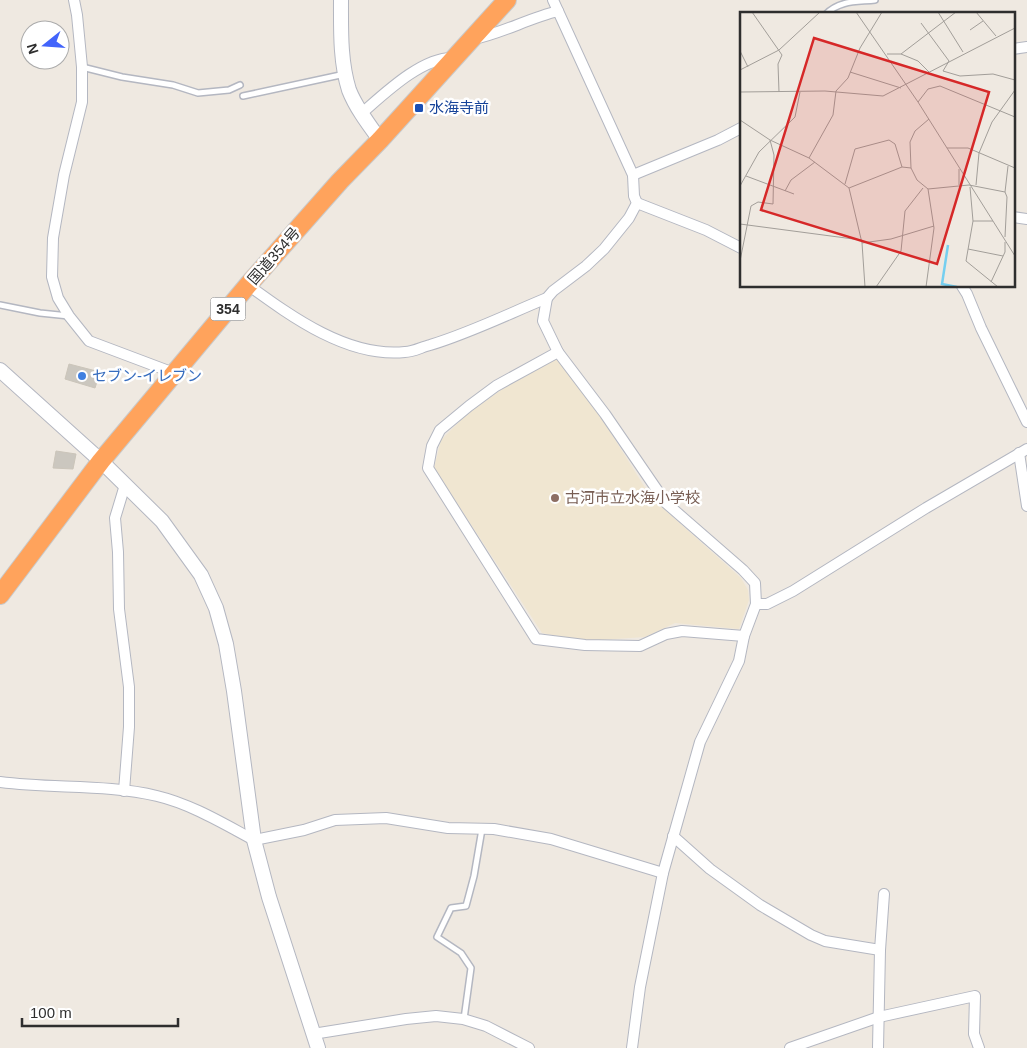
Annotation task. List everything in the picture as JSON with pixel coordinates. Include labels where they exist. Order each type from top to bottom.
[{"type":"highway","name":"国道354号","points":[[0,595],[101,461],[248,285],[340,181],[456,58],[507,0]]},
{"type":"street","points":[[74,0],[82,67],[82,102],[64,175],[53,238],[52,277],[58,298],[69,316],[89,341],[174,373]]},
{"type":"street","points":[[341,0],[341,34],[345,74],[350,92],[380,140]]},
{"type":"street","points":[[553,0],[633,175],[634,196],[637,203],[706,230],[740,247]]},
{"type":"street","points":[[473,39],[487,36],[558,11]]},
{"type":"street","points":[[1014,49],[1027,47]]},
{"type":"street","points":[[362,113],[405,78],[431,62],[456,58]]},
{"type":"street","points":[[633,175],[718,140],[740,129]]},
{"type":"street","points":[[248,285],[279,308],[313,329],[338,340],[375,352],[406,352],[446,340],[546,298],[604,249],[630,218],[637,203]]},
{"type":"street","points":[[1014,217],[1027,219]]},
{"type":"street","points":[[963,288],[1027,422]]},
{"type":"street","points":[[546,298],[543,321],[558,352],[605,414],[666,504],[743,570],[755,583],[756,604],[744,636],[739,661],[700,742],[663,873],[640,987],[632,1048]]},
{"type":"street","points":[[558,352],[496,386],[440,430],[432,446],[428,468],[536,639],[585,645],[640,646],[666,634],[682,631],[744,636]]},
{"type":"street","points":[[0,370],[101,461],[162,521],[201,575],[216,608],[226,644],[254,840],[318,1048]]},
{"type":"street","points":[[756,604],[767,604],[794,591],[926,508],[1023,451],[1027,506]]},
{"type":"street","points":[[124,791],[129,726],[129,687],[118,609],[115,518],[125,485]]},
{"type":"street","points":[[0,782],[124,791],[158,796],[216,819],[254,840],[304,830],[335,820],[386,818],[448,828],[494,829],[551,839],[663,873]]},
{"type":"street","points":[[673,836],[710,869],[752,900],[811,935],[825,941],[880,950]]},
{"type":"street","points":[[878,1048],[880,950],[884,894]]},
{"type":"street","points":[[790,1048],[879,1018],[975,996],[974,1034],[979,1048]]},
{"type":"street","points":[[313,1034],[406,1018],[436,1016],[464,1019],[486,1026],[529,1048]]},
{"type":"lane","points":[[828,12],[838,4],[849,1],[875,0]]},
{"type":"lane","points":[[82,67],[122,77],[173,85],[198,93],[229,90],[240,85]]},
{"type":"lane","points":[[243,96],[345,74]]},
{"type":"lane","points":[[0,305],[40,313],[69,316]]},
{"type":"lane","points":[[464,1019],[471,968],[461,953],[437,936],[451,908],[466,906],[474,876],[482,829]]},
{"type":"shaded area","name":"古河市立水海小学校","points":[[556,358],[599,414],[644,486],[666,511],[741,578],[748,590],[749,600],[739,629],[675,623],[645,637],[585,641],[542,633],[434,468],[441,440],[465,416],[501,390]]},
{"type":"building","name":"セブン-イレブン","points":[[69,364],[100,372],[95,388],[65,379]]},
{"type":"building","points":[[56,451],[76,454],[73,469],[53,468]]},
{"type":"place","name":"水海寺前","points":[[419,108]]},
{"type":"place","name":"セブン-イレブン","points":[[82,376]]},
{"type":"place","name":"古河市立水海小学校","points":[[555,498]]}]
